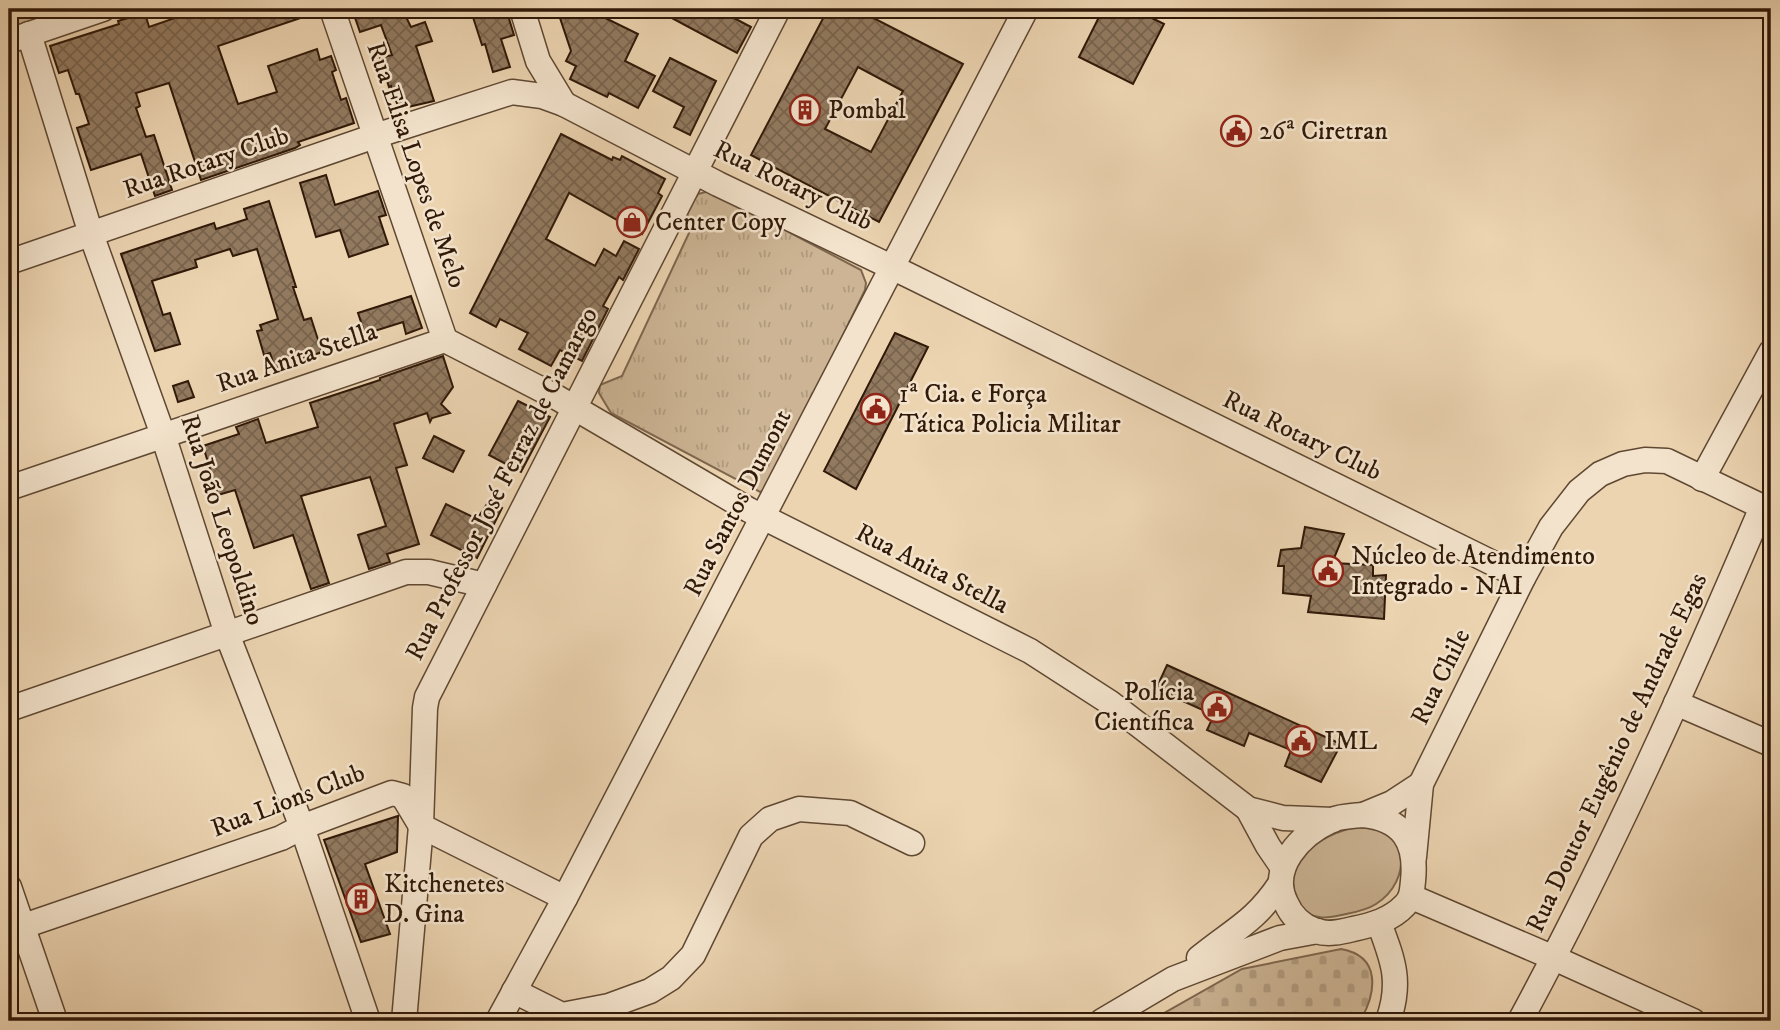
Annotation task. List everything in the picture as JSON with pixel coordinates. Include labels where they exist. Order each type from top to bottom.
[{"type":"street","points":[[19,38],[103,9]]},
{"type":"street","name":"Rua Elisa Lopes de Melo","points":[[332,9],[445,340]]},
{"type":"street","points":[[522,9],[538,61],[564,104]]},
{"type":"street","name":"Rua Professor José Ferraz de Camargo","points":[[404,1021],[421,826],[425,708],[428,696],[778,9]]},
{"type":"street","name":"Rua Santos Dumont","points":[[498,1021],[894,268],[1026,9]]},
{"type":"street","name":"Rua João Leopoldino","points":[[19,38],[163,435],[227,634],[302,827],[368,1021]]},
{"type":"street","points":[[512,92],[538,61]]},
{"type":"street","name":"Rua Rotary Club","points":[[9,262],[374,136],[512,92],[542,96],[564,104],[695,172],[1523,578]]},
{"type":"street","name":"Rua Anita Stella","points":[[9,488],[445,340],[573,407],[764,517],[1030,651],[1109,702],[1248,809]]},
{"type":"street","points":[[1702,479],[1771,352]]},
{"type":"street","name":"Rua Chile","points":[[1421,784],[1551,527],[1579,491],[1600,474],[1623,464],[1645,460],[1667,461],[1767,509]]},
{"type":"street","name":"Rua Doutor Eugênio de Andrade Egas","points":[[1520,1021],[1554,958],[1767,509]]},
{"type":"street","points":[[9,709],[406,572],[429,572],[484,585]]},
{"type":"street","points":[[1676,703],[1771,744]]},
{"type":"street","points":[[1248,809],[1283,818],[1333,820],[1363,814],[1392,803],[1421,784]]},
{"type":"street","points":[[1173,979],[1280,938],[1318,931],[1342,932],[1379,923],[1405,905],[1412,897],[1421,784]]},
{"type":"street","name":"Rua Lions Club","points":[[16,929],[281,838],[302,827],[391,793],[403,796],[421,826]]},
{"type":"street","points":[[514,991],[562,1014],[609,1006],[650,990],[671,978],[693,954],[751,836],[770,819],[799,808],[850,813],[912,843]]},
{"type":"street","points":[[1248,809],[1282,876],[1284,900],[1292,914],[1304,925],[1318,931]]},
{"type":"street","points":[[1363,814],[1378,816],[1397,827],[1410,844],[1414,857]]},
{"type":"street","points":[[1102,1021],[1173,979],[1246,925],[1267,905],[1292,850],[1308,835],[1333,820]]},
{"type":"street","points":[[421,826],[565,898]]},
{"type":"street","points":[[9,887],[16,929],[54,1021]]},
{"type":"street","points":[[1412,897],[1693,1021]]},
{"type":"street","points":[[1379,923],[1396,974],[1396,997],[1388,1021]]},
{"type":"green space","points":[[32,9],[39,12],[39,19],[9,33],[9,16]]},
{"type":"green space","points":[[710,191],[861,270],[866,283],[865,290],[768,489],[760,492],[611,413],[599,393],[600,385],[622,376],[689,233],[687,210],[698,194]]},
{"type":"green space","points":[[1360,826],[1377,829],[1389,835],[1397,845],[1401,856],[1396,882],[1388,894],[1365,909],[1326,918],[1306,912],[1295,898],[1291,877],[1293,867],[1323,840]]},
{"type":"green space","points":[[1341,949],[1363,959],[1372,977],[1370,999],[1360,1021],[1150,1021],[1242,969]]},
{"type":"building","points":[[182,9],[317,9],[318,12],[218,46],[238,104],[277,92],[268,66],[317,49],[320,60],[331,56],[336,70],[332,72],[341,100],[346,98],[354,123],[298,142],[300,145],[295,148],[201,180],[169,83],[136,93],[140,106],[136,108],[146,137],[154,135],[172,190],[155,196],[141,154],[91,170],[77,128],[89,124],[68,70],[59,73],[50,46],[145,13],[149,27],[184,15]]},
{"type":"building","points":[[352,9],[422,9],[422,12],[406,17],[411,27],[425,22],[432,41],[416,46],[434,101],[399,109],[380,58],[392,55],[381,25],[360,32]]},
{"type":"building","points":[[506,9],[514,35],[501,39],[510,67],[493,72],[471,11]]},
{"type":"building","points":[[557,9],[587,9],[638,34],[625,61],[655,76],[638,108],[609,93],[607,97],[570,79],[576,66],[566,61],[571,51]]},
{"type":"building","points":[[655,9],[717,9],[751,27],[737,53]]},
{"type":"building","name":"Pombal","points":[[828,9],[856,9],[963,64],[879,222],[751,155]],"holes":[[[858,67],[903,91],[871,152],[825,129]]]},
{"type":"building","points":[[1103,9],[1134,9],[1164,24],[1133,84],[1079,57]]},
{"type":"building","points":[[670,58],[716,81],[690,135],[674,127],[684,107],[653,91]]},
{"type":"building","points":[[561,134],[612,160],[613,157],[620,160],[622,156],[665,179],[658,193],[662,196],[642,234],[569,193],[546,239],[595,266],[604,249],[616,256],[624,241],[639,249],[623,280],[619,277],[603,306],[608,309],[582,361],[560,350],[551,366],[519,349],[528,333],[500,319],[496,327],[470,313]]},
{"type":"building","points":[[326,175],[335,205],[378,191],[386,215],[379,217],[388,244],[349,257],[340,230],[316,237],[300,183]]},
{"type":"building","points":[[269,201],[304,320],[311,318],[322,352],[275,368],[270,353],[264,355],[257,331],[262,330],[260,325],[278,319],[257,249],[233,256],[230,249],[195,260],[197,267],[152,281],[163,315],[170,313],[180,344],[155,351],[121,254],[214,223],[216,229],[247,219],[244,209]]},
{"type":"building","points":[[411,296],[422,328],[406,334],[403,322],[365,334],[358,313]]},
{"type":"building","name":"1ª Cia. e Força Tática Policia Militar","points":[[895,333],[928,347],[856,489],[824,471]]},
{"type":"building","points":[[443,356],[453,387],[441,404],[450,413],[432,418],[430,422],[427,413],[394,424],[407,465],[396,468],[419,544],[387,554],[390,562],[369,569],[358,535],[386,526],[370,477],[301,496],[329,583],[311,589],[293,535],[254,548],[235,490],[218,495],[203,446],[239,434],[236,427],[258,419],[266,443],[318,427],[310,403]]},
{"type":"building","points":[[188,381],[194,397],[178,402],[173,386]]},
{"type":"building","points":[[518,401],[550,417],[521,472],[489,455]]},
{"type":"building","points":[[434,436],[464,451],[453,472],[423,458]]},
{"type":"building","points":[[489,501],[502,508],[477,558],[431,535],[446,504],[477,519]]},
{"type":"building","name":"Núcleo de Atendimento Integrado - NAI","points":[[1305,527],[1344,534],[1332,563],[1373,565],[1373,576],[1386,575],[1384,619],[1308,612],[1311,596],[1283,593],[1284,566],[1278,566],[1281,550],[1301,548]]},
{"type":"building","name":"IML","points":[[1167,665],[1341,744],[1321,782],[1285,766],[1291,750],[1249,733],[1244,746],[1207,730],[1214,715],[1156,689]]},
{"type":"building","name":"Kitchenetes D. Gina","points":[[398,816],[397,852],[365,864],[390,934],[361,942],[324,840]]},
{"type":"place","name":"Pombal","points":[[805,110]]},
{"type":"place","name":"26ª Ciretran","points":[[1236,131]]},
{"type":"place","name":"Center Copy","points":[[632,222]]},
{"type":"place","name":"1ª Cia. e Força Tática Policia Militar","points":[[876,409]]},
{"type":"place","name":"Núcleo de Atendimento Integrado - NAI","points":[[1328,571]]},
{"type":"place","name":"Polícia Científica","points":[[1217,707]]},
{"type":"place","name":"IML","points":[[1301,741]]},
{"type":"place","name":"Kitchenetes D. Gina","points":[[361,899]]}]
